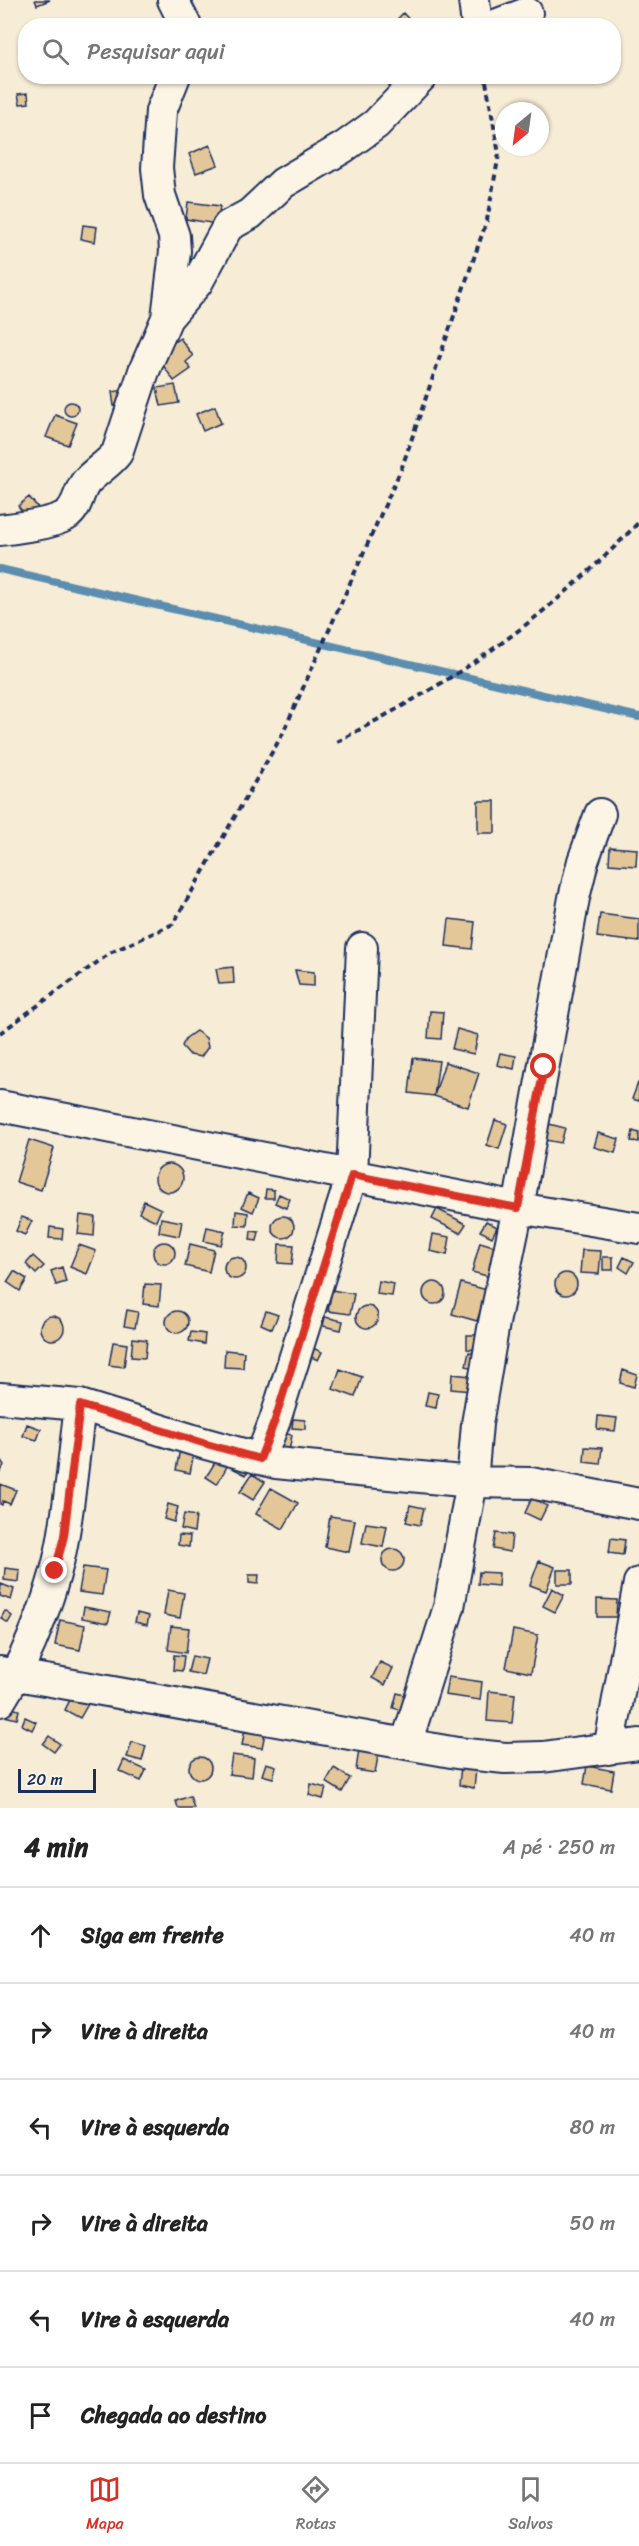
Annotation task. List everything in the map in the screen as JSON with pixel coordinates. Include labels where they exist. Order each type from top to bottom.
[{"type":"street","points":[[173,0],[182,18]]},
{"type":"street","points":[[474,0],[476,18]]},
{"type":"street","points":[[514,18],[527,13]]},
{"type":"street","points":[[0,530],[35,525],[67,515],[87,482],[109,464],[117,453],[144,371],[167,318],[176,251],[174,236],[160,195],[157,168],[161,111],[172,84]]},
{"type":"street","points":[[167,318],[197,283],[228,226],[250,214],[283,183],[344,147],[376,124],[414,84]]},
{"type":"street","points":[[406,1744],[449,1607],[472,1482],[482,1390],[518,1208],[574,898],[583,861],[600,814]]},
{"type":"street","points":[[260,1459],[275,1420],[352,1175],[362,948]]},
{"type":"street","points":[[0,1106],[518,1208],[639,1228]]},
{"type":"street","points":[[0,1398],[80,1405],[203,1443],[287,1464],[472,1482],[531,1483],[639,1504]]},
{"type":"street","points":[[0,1701],[8,1673],[39,1619],[64,1536],[80,1405]]},
{"type":"street","points":[[609,1749],[639,1583]]},
{"type":"street","points":[[8,1673],[406,1744],[505,1758],[543,1757],[639,1744]]},
{"type":"path","points":[[0,1034],[110,953],[173,924],[282,735],[402,467],[487,220],[499,154],[486,84]]},
{"type":"path","points":[[337,742],[405,705],[484,656],[582,579],[639,522]]},
{"type":"building","points":[[35,0],[50,0],[37,5]]},
{"type":"building","points":[[403,13],[408,18],[398,18]]},
{"type":"building","points":[[28,93],[29,103],[20,104],[18,94]]},
{"type":"building","points":[[210,145],[218,165],[196,173],[189,154]]},
{"type":"building","points":[[188,202],[220,206],[217,224],[186,219]]},
{"type":"building","points":[[83,225],[97,227],[95,242],[81,239]]},
{"type":"building","points":[[180,338],[193,356],[186,362],[191,369],[174,381],[156,355]]},
{"type":"building","points":[[175,385],[179,403],[161,406],[157,388]]},
{"type":"building","points":[[124,390],[126,405],[114,406],[112,392]]},
{"type":"building","points":[[68,402],[74,402],[78,409],[74,416],[68,416],[64,412],[64,406]]},
{"type":"building","points":[[215,406],[221,423],[203,431],[196,414]]},
{"type":"building","points":[[55,415],[77,423],[68,445],[46,437]]},
{"type":"building","points":[[29,497],[40,510],[29,519],[18,506]]},
{"type":"building","points":[[478,801],[495,801],[495,833],[478,833]]},
{"type":"building","points":[[610,847],[637,849],[636,866],[609,864]]},
{"type":"building","points":[[600,914],[639,919],[639,942],[597,937]]},
{"type":"building","points":[[449,919],[475,922],[472,949],[446,946]]},
{"type":"building","points":[[233,967],[234,983],[219,984],[216,969]]},
{"type":"building","points":[[295,970],[314,972],[314,986],[299,985]]},
{"type":"building","points":[[430,1011],[443,1012],[441,1039],[428,1038]]},
{"type":"building","points":[[457,1029],[478,1035],[474,1054],[452,1049]]},
{"type":"building","points":[[196,1031],[206,1038],[208,1047],[201,1057],[190,1055],[182,1046],[186,1038]]},
{"type":"building","points":[[500,1053],[516,1056],[514,1069],[497,1065]]},
{"type":"building","points":[[413,1058],[439,1061],[434,1096],[409,1093]]},
{"type":"building","points":[[445,1062],[479,1073],[468,1107],[434,1096]]},
{"type":"building","points":[[639,1083],[639,1101],[632,1099]]},
{"type":"building","points":[[495,1120],[507,1124],[499,1149],[487,1145]]},
{"type":"building","points":[[549,1124],[565,1128],[561,1143],[545,1140]]},
{"type":"building","points":[[633,1131],[639,1133],[639,1142],[631,1141]]},
{"type":"building","points":[[598,1133],[619,1139],[615,1153],[594,1147]]},
{"type":"building","points":[[29,1140],[54,1148],[41,1190],[16,1182]]},
{"type":"building","points":[[169,1164],[179,1168],[183,1178],[179,1188],[169,1192],[159,1188],[155,1178],[159,1168]]},
{"type":"building","points":[[266,1189],[274,1190],[274,1198],[265,1198]]},
{"type":"building","points":[[248,1193],[259,1198],[253,1212],[242,1207]]},
{"type":"building","points":[[279,1194],[290,1199],[286,1208],[275,1203]]},
{"type":"building","points":[[144,1201],[161,1209],[156,1221],[139,1213]]},
{"type":"building","points":[[437,1209],[466,1224],[460,1233],[432,1219]]},
{"type":"building","points":[[236,1211],[248,1213],[247,1226],[235,1225]]},
{"type":"building","points":[[80,1215],[95,1217],[94,1236],[78,1234]]},
{"type":"building","points":[[283,1216],[291,1219],[294,1227],[291,1235],[283,1238],[275,1235],[272,1227],[275,1219]]},
{"type":"building","points":[[22,1217],[32,1221],[25,1235],[16,1231]]},
{"type":"building","points":[[161,1218],[182,1222],[179,1236],[159,1232]]},
{"type":"building","points":[[486,1221],[497,1227],[492,1237],[480,1231]]},
{"type":"building","points":[[50,1227],[63,1229],[62,1239],[49,1238]]},
{"type":"building","points":[[207,1227],[225,1231],[221,1245],[204,1241]]},
{"type":"building","points":[[251,1231],[259,1232],[257,1241],[250,1240]]},
{"type":"building","points":[[433,1234],[450,1237],[447,1255],[430,1251]]},
{"type":"building","points":[[164,1242],[172,1245],[175,1253],[172,1261],[164,1264],[156,1261],[153,1253],[156,1245]]},
{"type":"building","points":[[480,1242],[500,1248],[491,1277],[472,1272]]},
{"type":"building","points":[[190,1244],[214,1250],[209,1272],[185,1266]]},
{"type":"building","points":[[279,1244],[294,1245],[292,1264],[278,1263]]},
{"type":"building","points":[[79,1245],[96,1251],[87,1274],[70,1267]]},
{"type":"building","points":[[582,1250],[601,1251],[599,1274],[580,1273]]},
{"type":"building","points":[[33,1256],[44,1266],[36,1274],[26,1264]]},
{"type":"building","points":[[235,1257],[243,1260],[246,1268],[243,1276],[235,1279],[227,1276],[224,1268],[227,1260]]},
{"type":"building","points":[[603,1257],[613,1257],[613,1270],[603,1270]]},
{"type":"building","points":[[624,1257],[634,1262],[628,1273],[619,1267]]},
{"type":"building","points":[[62,1267],[66,1282],[56,1285],[51,1271]]},
{"type":"building","points":[[14,1271],[27,1279],[20,1291],[7,1282]]},
{"type":"building","points":[[566,1273],[574,1276],[577,1284],[574,1292],[566,1295],[558,1292],[555,1284],[558,1276]]},
{"type":"building","points":[[379,1281],[394,1284],[392,1296],[377,1294]]},
{"type":"building","points":[[434,1282],[442,1285],[445,1293],[442,1301],[434,1304],[426,1301],[423,1293],[426,1285]]},
{"type":"building","points":[[461,1283],[487,1290],[477,1321],[452,1314]]},
{"type":"building","points":[[145,1284],[161,1285],[159,1306],[143,1304]]},
{"type":"building","points":[[332,1290],[354,1294],[350,1314],[328,1311]]},
{"type":"building","points":[[367,1306],[375,1309],[378,1317],[375,1325],[367,1328],[359,1325],[356,1317],[359,1309]]},
{"type":"building","points":[[127,1310],[138,1312],[135,1328],[124,1326]]},
{"type":"building","points":[[177,1311],[185,1314],[188,1322],[185,1330],[177,1333],[169,1330],[166,1322],[169,1314]]},
{"type":"building","points":[[266,1311],[278,1315],[272,1329],[261,1324]]},
{"type":"building","points":[[52,1316],[61,1319],[64,1328],[61,1337],[52,1340],[43,1337],[40,1328],[43,1319]]},
{"type":"building","points":[[325,1317],[343,1321],[341,1330],[323,1326]]},
{"type":"building","points":[[191,1332],[205,1334],[204,1344],[189,1341]]},
{"type":"building","points":[[467,1335],[481,1335],[481,1350],[467,1349]]},
{"type":"building","points":[[133,1338],[147,1340],[145,1358],[131,1357]]},
{"type":"building","points":[[113,1342],[127,1344],[124,1367],[109,1365]]},
{"type":"building","points":[[306,1345],[322,1352],[318,1360],[302,1353]]},
{"type":"building","points":[[225,1350],[244,1352],[243,1368],[224,1367]]},
{"type":"building","points":[[469,1352],[477,1354],[473,1368],[466,1366]]},
{"type":"building","points":[[340,1369],[362,1377],[355,1397],[333,1389]]},
{"type":"building","points":[[623,1370],[637,1375],[634,1387],[620,1383]]},
{"type":"building","points":[[452,1374],[471,1376],[471,1391],[451,1389]]},
{"type":"building","points":[[428,1392],[438,1394],[436,1408],[425,1406]]},
{"type":"building","points":[[598,1416],[617,1418],[615,1431],[597,1429]]},
{"type":"building","points":[[293,1419],[305,1420],[305,1429],[292,1428]]},
{"type":"building","points":[[27,1424],[41,1429],[37,1440],[23,1436]]},
{"type":"building","points":[[273,1431],[292,1435],[289,1451],[269,1446]]},
{"type":"building","points":[[585,1447],[602,1448],[600,1464],[584,1462]]},
{"type":"building","points":[[180,1449],[194,1452],[190,1473],[176,1470]]},
{"type":"building","points":[[219,1456],[229,1463],[217,1484],[206,1477]]},
{"type":"building","points":[[0,1459],[4,1465],[0,1472]]},
{"type":"building","points":[[237,1459],[250,1465],[246,1475],[232,1468]]},
{"type":"building","points":[[252,1474],[265,1482],[253,1500],[240,1492]]},
{"type":"building","points":[[0,1484],[16,1490],[10,1504],[3,1501],[2,1505],[0,1504]]},
{"type":"building","points":[[271,1488],[298,1503],[283,1529],[256,1514]]},
{"type":"building","points":[[532,1498],[547,1506],[540,1520],[525,1513]]},
{"type":"building","points":[[168,1504],[178,1507],[174,1522],[164,1519]]},
{"type":"building","points":[[410,1505],[424,1508],[420,1525],[406,1522]]},
{"type":"building","points":[[184,1514],[196,1516],[194,1532],[181,1529]]},
{"type":"building","points":[[330,1516],[355,1520],[349,1552],[325,1547]]},
{"type":"building","points":[[366,1523],[387,1526],[383,1547],[362,1543]]},
{"type":"building","points":[[496,1533],[512,1535],[510,1552],[493,1549]]},
{"type":"building","points":[[179,1535],[190,1536],[189,1547],[178,1545]]},
{"type":"building","points":[[611,1538],[625,1540],[623,1555],[609,1553]]},
{"type":"building","points":[[393,1549],[401,1552],[404,1560],[401,1568],[393,1571],[385,1568],[382,1560],[385,1552]]},
{"type":"building","points":[[539,1561],[555,1567],[546,1591],[530,1585]]},
{"type":"building","points":[[83,1567],[106,1570],[102,1595],[79,1592]]},
{"type":"building","points":[[5,1568],[20,1570],[19,1582],[4,1580]]},
{"type":"building","points":[[557,1570],[572,1570],[572,1584],[557,1584]]},
{"type":"building","points":[[479,1572],[499,1573],[498,1586],[478,1584]]},
{"type":"building","points":[[249,1575],[259,1575],[258,1584],[249,1583]]},
{"type":"building","points":[[1,1584],[14,1589],[11,1600],[0,1596]]},
{"type":"building","points":[[552,1588],[564,1595],[555,1612],[543,1606]]},
{"type":"building","points":[[168,1590],[184,1593],[180,1618],[164,1615]]},
{"type":"building","points":[[597,1599],[617,1600],[616,1617],[597,1617]]},
{"type":"building","points":[[84,1607],[111,1612],[108,1623],[82,1618]]},
{"type":"building","points":[[5,1611],[12,1616],[8,1623],[1,1618]]},
{"type":"building","points":[[137,1613],[149,1616],[147,1625],[135,1622]]},
{"type":"building","points":[[60,1620],[85,1625],[80,1650],[55,1645]]},
{"type":"building","points":[[171,1626],[189,1628],[186,1653],[168,1650]]},
{"type":"building","points":[[513,1630],[538,1635],[531,1673],[506,1668]]},
{"type":"building","points":[[174,1655],[184,1656],[182,1671],[173,1670]]},
{"type":"building","points":[[192,1656],[207,1659],[203,1675],[188,1672]]},
{"type":"building","points":[[380,1662],[393,1668],[385,1685],[372,1678]]},
{"type":"building","points":[[448,1677],[482,1682],[480,1700],[445,1695]]},
{"type":"building","points":[[489,1691],[515,1694],[512,1723],[487,1721]]},
{"type":"building","points":[[397,1693],[412,1697],[409,1712],[393,1708]]},
{"type":"building","points":[[72,1696],[88,1704],[80,1718],[65,1710]]},
{"type":"building","points":[[6,1707],[19,1710],[17,1719],[4,1716]]},
{"type":"building","points":[[25,1717],[36,1722],[32,1730],[22,1725]]},
{"type":"building","points":[[245,1729],[265,1733],[262,1748],[242,1745]]},
{"type":"building","points":[[49,1736],[60,1744],[54,1752],[43,1744]]},
{"type":"building","points":[[132,1742],[146,1746],[142,1761],[127,1757]]},
{"type":"building","points":[[360,1742],[380,1746],[375,1773],[356,1770]]},
{"type":"building","points":[[232,1755],[254,1758],[252,1777],[229,1774]]},
{"type":"building","points":[[200,1757],[208,1760],[211,1768],[208,1776],[200,1779],[192,1776],[189,1768],[192,1760]]},
{"type":"building","points":[[124,1760],[146,1770],[141,1781],[119,1771]]},
{"type":"building","points":[[266,1763],[276,1766],[273,1778],[262,1775]]},
{"type":"building","points":[[461,1766],[476,1769],[474,1788],[459,1785]]},
{"type":"building","points":[[587,1766],[614,1771],[611,1789],[584,1784]]},
{"type":"building","points":[[334,1768],[350,1778],[342,1792],[326,1782]]},
{"type":"building","points":[[311,1784],[326,1788],[323,1799],[309,1795]]},
{"type":"building","points":[[190,1796],[194,1808],[178,1808],[176,1801]]},
{"type":"waterway","points":[[0,569],[639,717]]},
{"type":"route","points":[[55,1571],[64,1536],[80,1405],[260,1459],[275,1420],[352,1175],[518,1208],[544,1067]]}]
